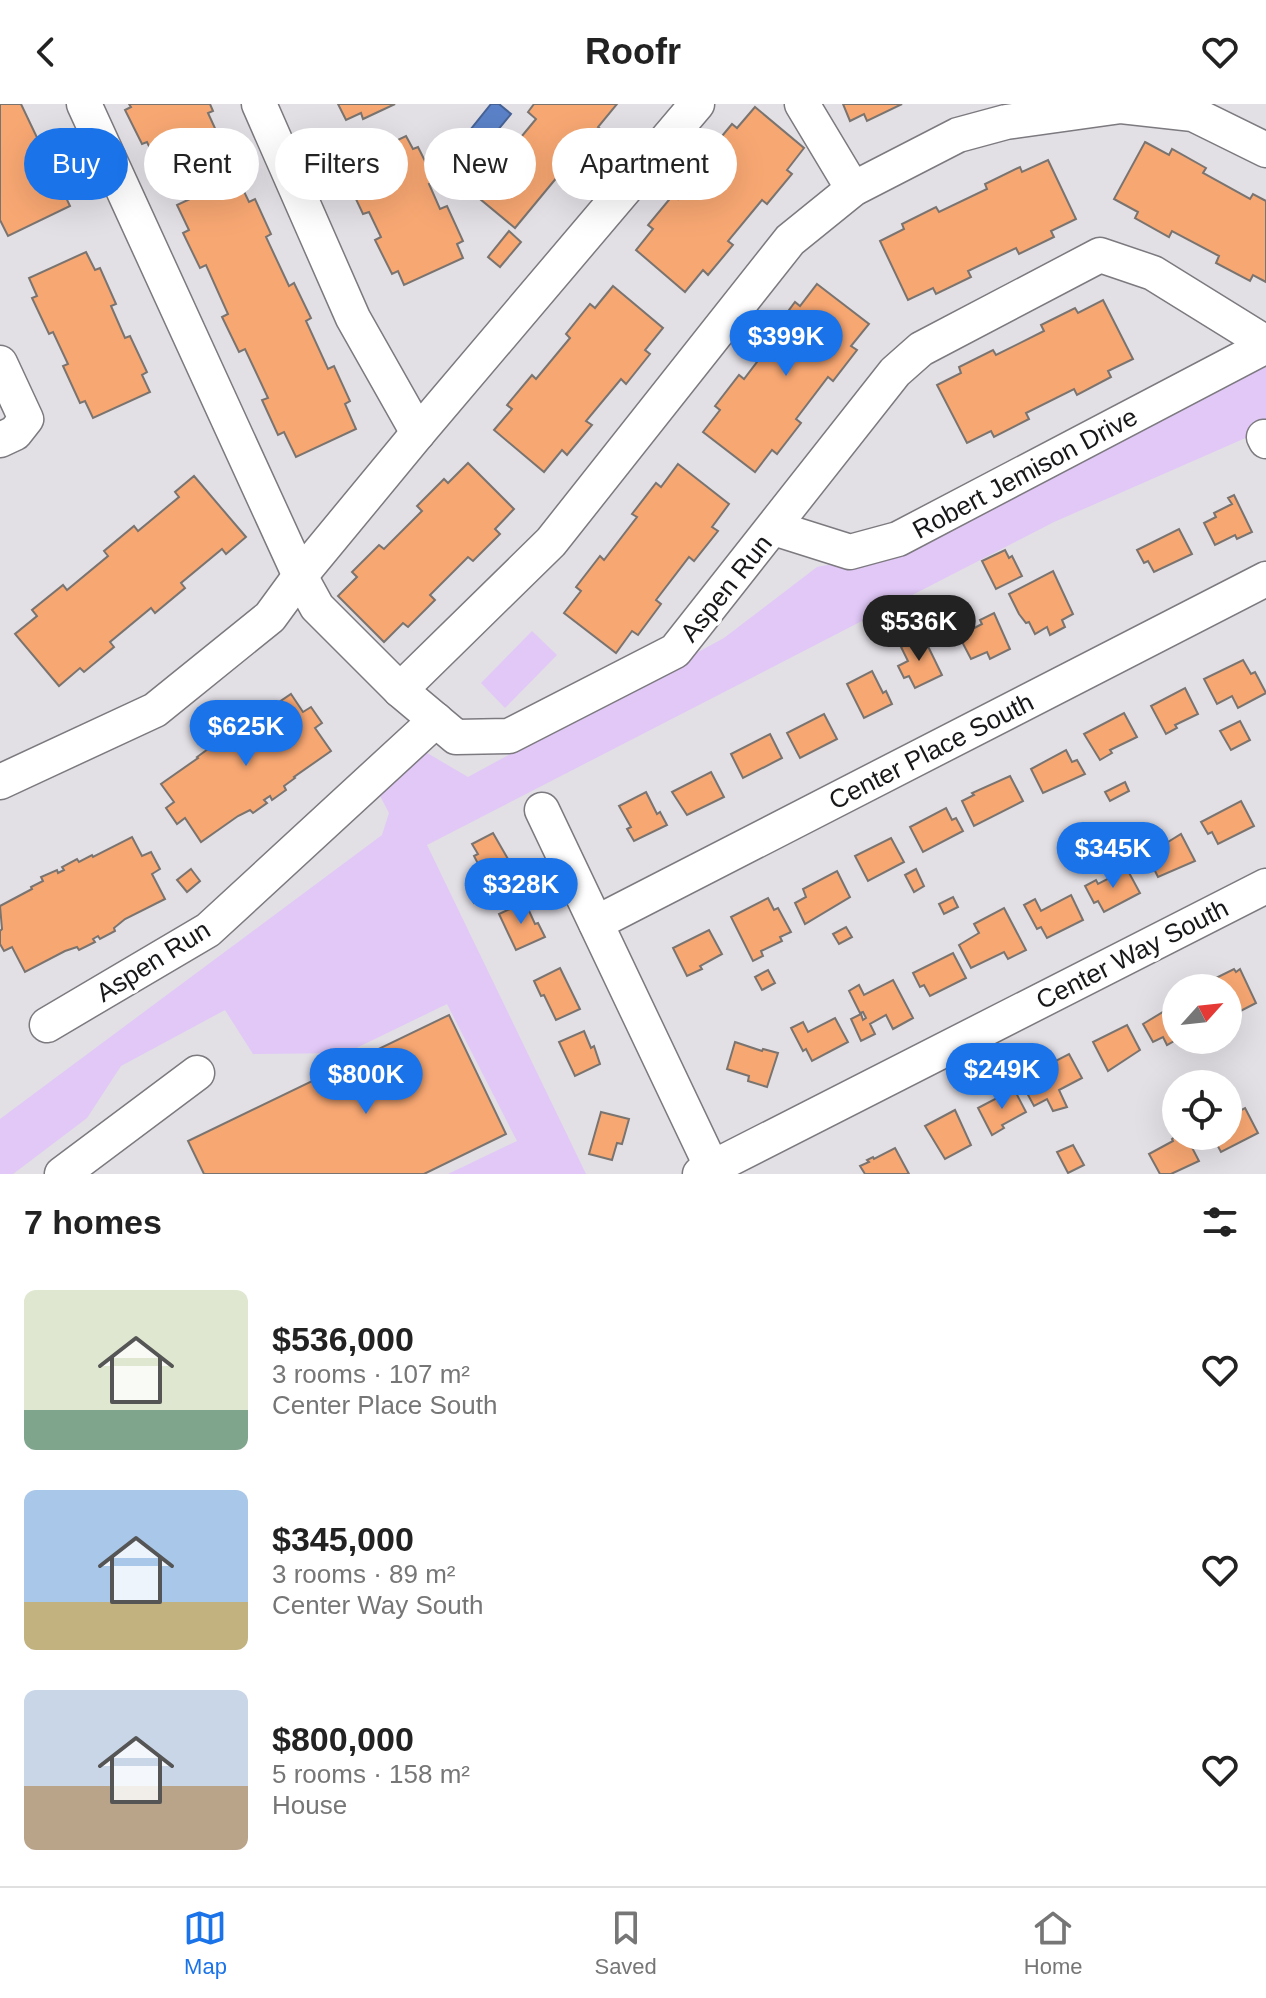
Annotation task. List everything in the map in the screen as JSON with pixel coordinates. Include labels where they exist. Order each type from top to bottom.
[{"type":"street","points":[[84,104],[317,607],[400,690],[436,720]]},
{"type":"street","points":[[259,104],[353,318],[418,433]]},
{"type":"street","points":[[0,782],[155,710],[270,617],[418,433],[697,104]]},
{"type":"street","points":[[802,104],[853,189]]},
{"type":"street","points":[[400,690],[551,542],[790,240],[853,189],[958,135],[1006,122],[1121,106],[1193,114],[1266,150]]},
{"type":"street","name":"Aspen Run","points":[[47,1025],[208,930],[436,720],[456,737],[509,736],[675,651],[895,372],[921,349],[1100,255],[1153,273],[1266,345]]},
{"type":"street","name":"Robert Jemison Drive","points":[[774,528],[850,552],[898,539],[1266,345]]},
{"type":"street","points":[[0,363],[26,419],[15,433],[0,440]]},
{"type":"street","name":"Center Place South","points":[[596,923],[1266,579]]},
{"type":"street","points":[[542,810],[709,1172]]},
{"type":"street","name":"Center Way South","points":[[709,1172],[1266,886]]},
{"type":"street","points":[[62,1174],[197,1073]]},
{"type":"shaded area","points":[[1266,365],[1266,429],[1054,522],[427,845],[586,1174],[448,1174],[517,1141],[447,1004],[346,1053],[253,1054],[225,1010],[121,1066],[87,1118],[13,1174],[0,1174],[0,1119],[382,835],[389,813],[376,788],[422,750],[468,777],[724,638],[817,567],[891,553]]},
{"type":"shaded area","points":[[532,631],[557,655],[505,708],[481,683]]},
{"type":"water","points":[[491,104],[499,104],[511,114],[499,128],[472,128]]},
{"type":"building","points":[[0,104],[21,104],[32,128],[24,128],[24,200],[67,200],[70,206],[8,236],[0,220]]},
{"type":"building","points":[[129,104],[210,104],[213,111],[208,113],[215,128],[144,128],[142,144],[125,110],[131,107]]},
{"type":"building","points":[[338,104],[395,104],[363,119],[361,113],[346,120]]},
{"type":"building","points":[[534,104],[617,104],[599,128],[552,128],[552,183],[515,228],[481,200],[536,200],[536,128],[529,128],[536,119],[528,112]]},
{"type":"building","points":[[843,104],[902,104],[867,121],[864,114],[850,121]]},
{"type":"building","points":[[755,107],[804,148],[787,170],[792,174],[767,204],[762,200],[728,241],[733,245],[708,275],[703,270],[685,292],[636,250],[653,229],[648,225],[669,200],[737,200],[737,128]]},
{"type":"building","points":[[408,140],[413,149],[418,147],[424,159],[424,200],[436,200],[440,209],[447,206],[463,241],[457,244],[463,258],[404,285],[398,271],[392,274],[375,240],[381,237],[369,212],[363,214],[356,200],[408,200]]},
{"type":"building","points":[[1145,142],[1169,155],[1172,149],[1206,168],[1203,173],[1250,199],[1253,194],[1266,201],[1266,282],[1253,275],[1250,281],[1216,263],[1219,256],[1172,231],[1169,237],[1135,218],[1138,212],[1114,199]]},
{"type":"building","points":[[1048,160],[1076,219],[1051,231],[1054,237],[1019,254],[1016,248],[968,271],[971,277],[936,294],[933,288],[908,300],[880,241],[904,229],[902,224],[936,207],[939,212],[987,189],[985,184],[1020,167],[1022,172]]},
{"type":"building","points":[[188,200],[255,200],[271,234],[266,237],[289,286],[294,283],[311,318],[306,321],[328,369],[334,366],[350,401],[345,404],[356,429],[296,457],[284,432],[278,435],[262,400],[268,398],[245,349],[239,352],[222,317],[228,314],[206,265],[200,268],[183,233],[189,230],[177,205]]},
{"type":"building","points":[[509,231],[521,242],[500,267],[488,257]]},
{"type":"building","points":[[86,252],[95,270],[100,268],[116,304],[111,306],[125,338],[130,336],[147,372],[142,375],[150,392],[93,418],[85,401],[80,403],[63,366],[68,364],[32,298],[37,296],[29,278]]},
{"type":"building","points":[[817,284],[869,324],[851,346],[857,350],[833,381],[828,377],[796,419],[801,423],[777,454],[772,450],[755,472],[703,432],[720,410],[715,406],[739,375],[744,379],[776,337],[772,333],[795,302],[800,306]]},
{"type":"building","points":[[613,286],[663,328],[645,350],[650,354],[626,384],[621,379],[586,421],[592,425],[567,455],[562,450],[544,472],[494,430],[512,409],[507,405],[532,375],[536,379],[570,338],[566,334],[590,304],[595,308]]},
{"type":"building","points":[[1103,300],[1133,359],[1108,371],[1111,377],[1077,395],[1074,389],[1026,413],[1029,419],[994,437],[991,431],[967,443],[937,385],[961,373],[959,367],[993,350],[996,355],[1044,331],[1041,325],[1075,308],[1078,313]]},
{"type":"building","points":[[468,463],[514,509],[495,529],[500,534],[473,561],[468,557],[430,595],[435,600],[408,627],[403,623],[384,642],[338,596],[357,577],[352,572],[379,545],[384,549],[422,511],[417,506],[444,479],[448,483]]},
{"type":"building","points":[[678,464],[729,504],[712,527],[718,531],[694,561],[689,557],[656,600],[661,604],[638,635],[632,631],[616,653],[564,613],[581,591],[576,587],[600,556],[604,560],[637,517],[632,514],[656,483],[661,487]]},
{"type":"building","points":[[194,476],[246,537],[226,554],[222,549],[181,583],[185,588],[155,613],[151,608],[110,642],[114,647],[84,672],[80,668],[59,686],[15,634],[37,616],[32,610],[63,585],[67,590],[108,556],[104,551],[134,526],[138,531],[179,497],[175,492]]},
{"type":"building","points":[[1234,495],[1252,532],[1237,539],[1235,535],[1215,545],[1204,523],[1216,517],[1214,513],[1232,504],[1228,498]]},
{"type":"building","points":[[1179,529],[1192,554],[1154,572],[1148,561],[1144,563],[1137,550]]},
{"type":"building","points":[[1005,550],[1009,558],[1012,556],[1022,576],[996,589],[982,561]]},
{"type":"building","points":[[1053,571],[1073,614],[1062,620],[1065,627],[1050,635],[1047,627],[1035,634],[1029,622],[1026,623],[1019,614],[1009,594]]},
{"type":"building","points":[[994,613],[1010,649],[990,659],[987,652],[971,659],[959,636],[982,624],[980,620]]},
{"type":"building","points":[[923,636],[942,675],[915,688],[909,676],[904,678],[898,666],[908,661],[901,647]]},
{"type":"building","points":[[1243,660],[1251,674],[1255,672],[1266,693],[1238,708],[1232,696],[1217,704],[1204,679]]},
{"type":"building","points":[[872,671],[892,704],[864,718],[847,684]]},
{"type":"building","points":[[1185,688],[1198,714],[1175,725],[1177,728],[1166,734],[1151,706]]},
{"type":"building","points":[[291,694],[303,712],[311,707],[322,723],[315,728],[331,751],[294,777],[284,786],[286,790],[272,800],[270,796],[264,800],[267,803],[253,813],[250,810],[238,816],[201,842],[185,818],[177,824],[166,808],[174,802],[161,784],[198,758],[208,749],[206,746],[220,736],[222,739],[227,735],[225,732],[239,722],[241,725],[254,719]]},
{"type":"building","points":[[1124,713],[1137,737],[1110,750],[1112,753],[1100,760],[1084,734]]},
{"type":"building","points":[[824,714],[837,739],[800,758],[787,733]]},
{"type":"building","points":[[1240,721],[1250,740],[1231,750],[1220,731]]},
{"type":"building","points":[[770,734],[782,758],[743,778],[731,754]]},
{"type":"building","points":[[1066,750],[1072,762],[1077,760],[1085,774],[1043,793],[1031,769]]},
{"type":"building","points":[[711,772],[724,797],[687,815],[672,792]]},
{"type":"building","points":[[1010,776],[1023,801],[974,826],[962,801],[974,795],[972,793]]},
{"type":"building","points":[[1125,782],[1129,791],[1110,801],[1105,792]]},
{"type":"building","points":[[646,792],[657,814],[660,812],[667,825],[634,841],[627,829],[631,827],[619,806]]},
{"type":"building","points":[[1241,801],[1254,826],[1218,844],[1212,832],[1208,834],[1201,822]]},
{"type":"building","points":[[946,808],[963,831],[923,852],[910,827]]},
{"type":"building","points":[[493,833],[520,880],[474,903],[466,886],[485,877],[474,856],[478,854],[472,844]]},
{"type":"building","points":[[1181,834],[1195,861],[1158,877],[1147,855]]},
{"type":"building","points":[[132,837],[142,856],[151,852],[160,869],[152,874],[165,899],[125,919],[114,928],[115,931],[93,939],[95,942],[79,950],[77,947],[65,951],[25,972],[12,947],[4,951],[0,944],[0,906],[32,889],[43,881],[41,877],[57,870],[58,873],[64,870],[62,867],[77,859],[79,862],[93,857]]},
{"type":"building","points":[[891,838],[904,862],[868,881],[855,856]]},
{"type":"building","points":[[191,869],[200,881],[187,892],[177,880]]},
{"type":"building","points":[[916,869],[924,886],[914,892],[905,875]]},
{"type":"building","points":[[1127,869],[1140,893],[1104,912],[1098,901],[1094,903],[1085,886],[1096,880],[1098,884]]},
{"type":"building","points":[[837,871],[850,897],[805,924],[795,903],[806,897],[803,889]]},
{"type":"building","points":[[1071,895],[1083,920],[1047,938],[1041,927],[1037,929],[1024,905],[1035,899],[1041,911]]},
{"type":"building","points":[[953,897],[958,907],[944,914],[939,904]]},
{"type":"building","points":[[768,898],[774,910],[778,908],[791,932],[780,937],[782,941],[761,951],[763,956],[753,961],[731,917]]},
{"type":"building","points":[[525,902],[545,937],[516,950],[499,914]]},
{"type":"building","points":[[1004,908],[1026,950],[1008,959],[1004,952],[971,968],[959,945],[979,933],[974,924]]},
{"type":"building","points":[[846,927],[852,937],[839,944],[833,934]]},
{"type":"building","points":[[709,930],[722,954],[687,976],[673,948]]},
{"type":"building","points":[[953,953],[966,978],[930,996],[924,985],[920,987],[913,973]]},
{"type":"building","points":[[560,968],[580,1009],[556,1020],[534,981]]},
{"type":"building","points":[[1240,969],[1256,1003],[1242,1010],[1242,974],[1224,974]]},
{"type":"building","points":[[768,970],[775,983],[762,990],[755,977]]},
{"type":"building","points":[[893,980],[913,1018],[893,1029],[886,1015],[870,1024],[875,1034],[861,1041],[851,1019],[861,1014],[863,1020],[866,1018],[863,1012],[860,1013],[849,991],[859,985],[864,995]]},
{"type":"building","points":[[1162,1012],[1162,1038],[1153,1042],[1143,1024]]},
{"type":"building","points":[[449,1015],[506,1134],[424,1174],[204,1174],[188,1141]]},
{"type":"building","points":[[835,1018],[848,1042],[812,1061],[791,1028],[803,1022],[808,1032]]},
{"type":"building","points":[[1127,1025],[1140,1050],[1108,1071],[1093,1042]]},
{"type":"building","points":[[584,1031],[591,1048],[594,1046],[600,1064],[575,1076],[559,1042]]},
{"type":"building","points":[[735,1042],[778,1053],[767,1087],[748,1081],[749,1076],[727,1069]]},
{"type":"building","points":[[1069,1054],[1082,1078],[1059,1090],[1067,1107],[1053,1111],[1047,1099],[1034,1106],[1021,1082],[1034,1075],[1034,1063],[1044,1058],[1048,1065]]},
{"type":"building","points":[[1014,1089],[1026,1112],[1002,1125],[1004,1128],[992,1135],[978,1108]]},
{"type":"building","points":[[1245,1108],[1258,1133],[1242,1141],[1242,1110]]},
{"type":"building","points":[[955,1110],[971,1145],[945,1159],[925,1126]]},
{"type":"building","points":[[601,1112],[629,1119],[622,1144],[617,1143],[612,1160],[589,1154]]},
{"type":"building","points":[[1073,1145],[1084,1165],[1068,1173],[1057,1152]]},
{"type":"building","points":[[1162,1147],[1162,1150],[1193,1150],[1199,1161],[1171,1174],[1160,1174],[1149,1154]]},
{"type":"building","points":[[895,1148],[909,1174],[865,1174],[860,1166]]}]
